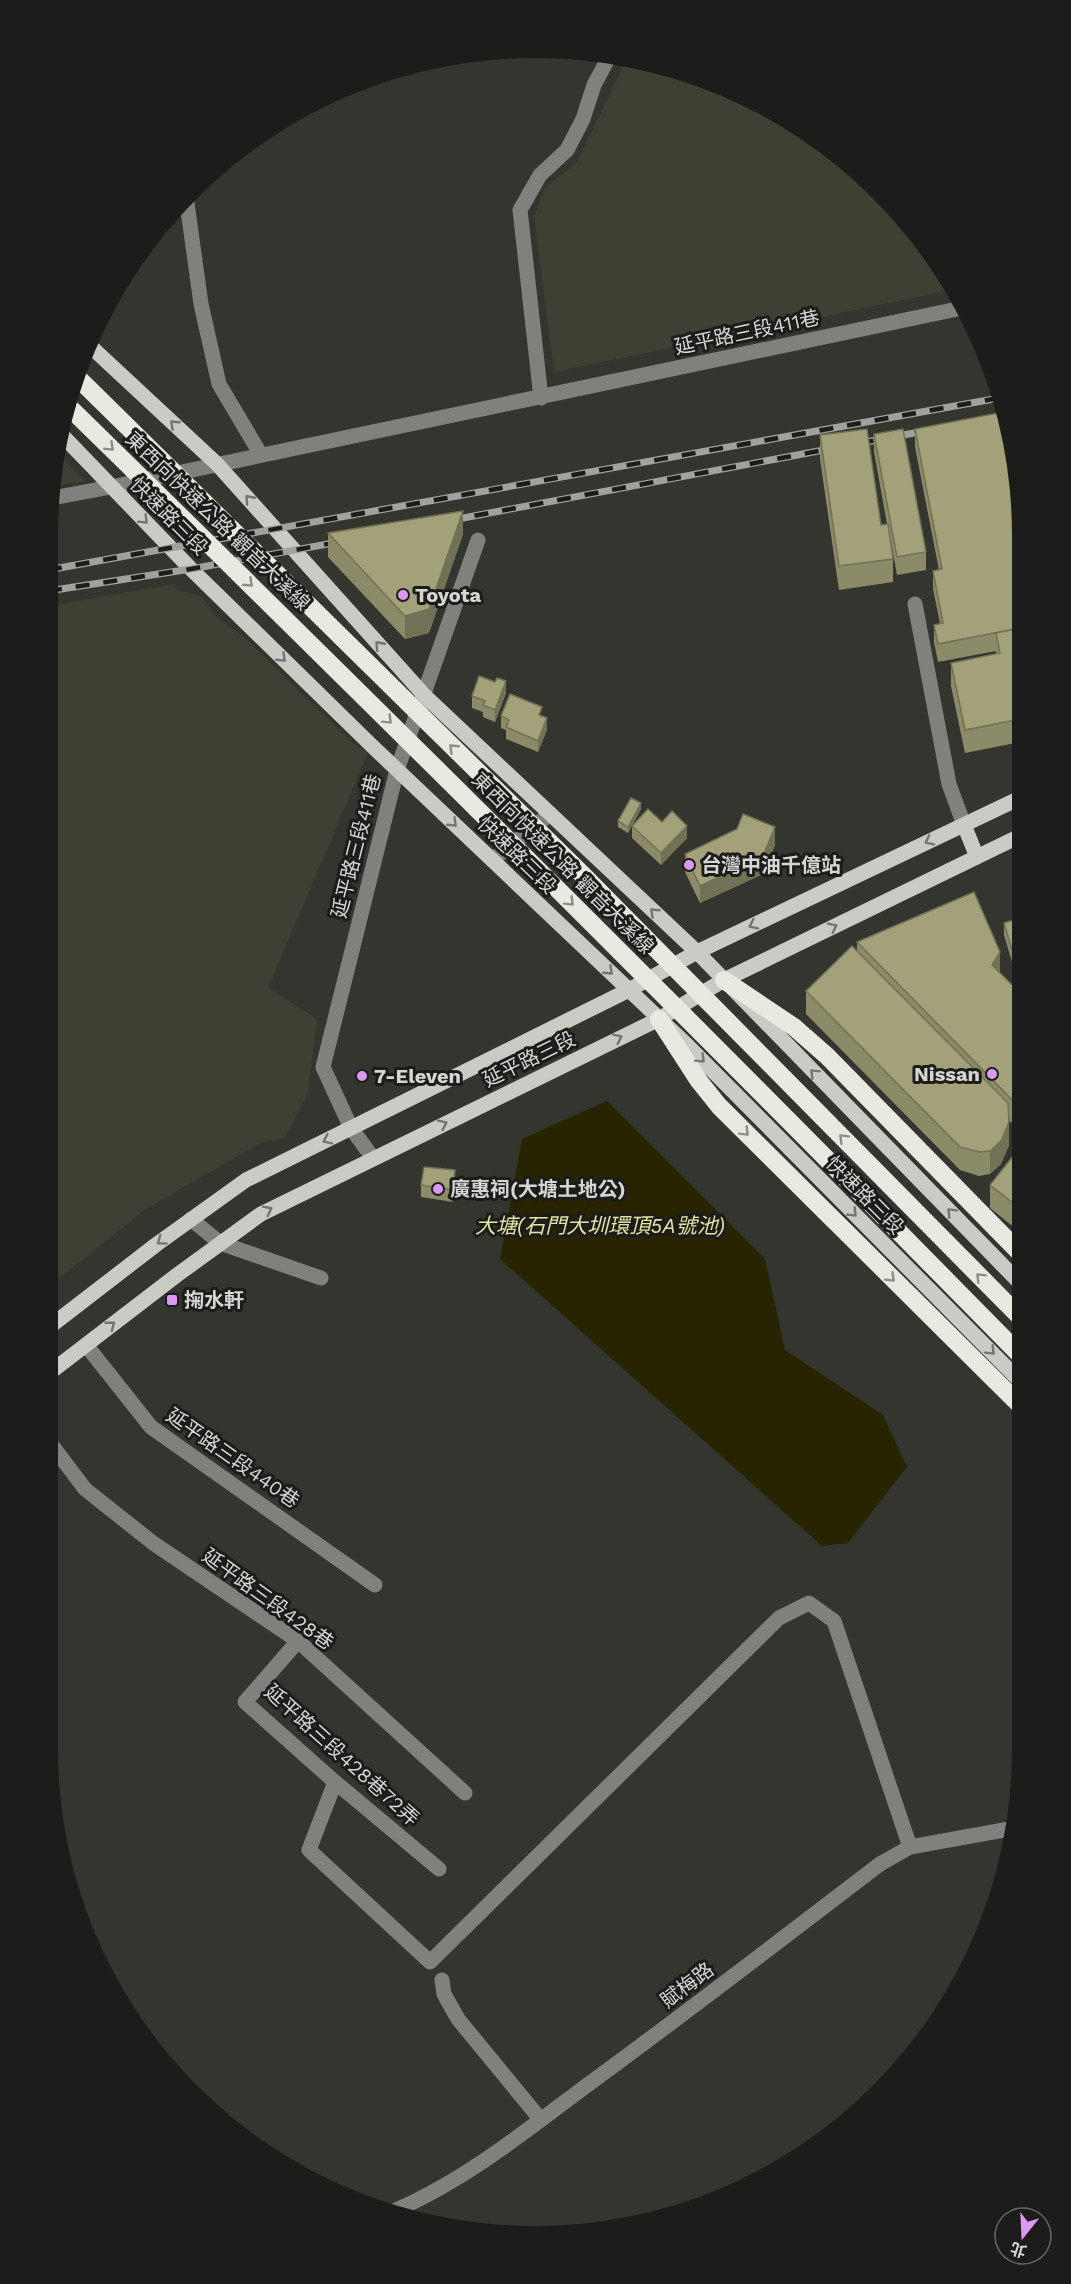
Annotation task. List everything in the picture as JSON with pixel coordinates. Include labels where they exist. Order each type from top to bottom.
[{"type":"highway","name":"東西向快速公路 觀音大溪線","points":[[83,384],[583,875],[1012,1309]]},
{"type":"highway","name":"東西向快速公路 觀音大溪線","points":[[75,413],[764,1094],[1012,1347]]},
{"type":"highway","points":[[724,980],[795,1027],[827,1056],[1012,1245]]},
{"type":"highway","points":[[659,1019],[699,1081],[719,1106],[1012,1397]]},
{"type":"main road","points":[[96,351],[217,464],[424,696],[697,952],[1012,1274]]},
{"type":"main road","name":"快速路三段","points":[[68,442],[111,488],[397,770],[687,1045],[1012,1373]]},
{"type":"main road","name":"延平路三段","points":[[58,1320],[246,1180],[629,990],[697,952],[1012,802]]},
{"type":"main road","points":[[964,825],[976,857]]},
{"type":"main road","name":"延平路三段","points":[[58,1366],[261,1214],[659,1019],[724,980],[1012,840]]},
{"type":"street","points":[[541,398],[520,210],[540,175],[567,150],[583,119],[594,85],[605,64]]},
{"type":"street","points":[[188,209],[201,304],[219,384],[261,455]]},
{"type":"street","name":"延平路三段411巷","points":[[61,497],[111,488],[955,309]]},
{"type":"street","name":"延平路三段411巷","points":[[373,1158],[351,1128],[323,1067],[397,770],[478,540]]},
{"type":"street","points":[[915,604],[949,784],[964,825]]},
{"type":"street","points":[[492,860],[550,814]]},
{"type":"street","points":[[191,1219],[220,1243],[321,1278]]},
{"type":"street","name":"延平路三段440巷","points":[[86,1345],[151,1427],[375,1585]]},
{"type":"street","name":"延平路三段428巷","points":[[58,1453],[85,1489],[153,1543],[298,1641],[465,1793]]},
{"type":"street","points":[[335,1782],[309,1850],[430,1962],[779,1618],[809,1603],[834,1621],[910,1847]]},
{"type":"street","name":"延平路三段428巷72弄","points":[[298,1641],[245,1702],[335,1782],[439,1869]]},
{"type":"street","name":"賦梅路","points":[[403,2206],[455,2180],[541,2120],[880,1864],[910,1847],[1005,1830]]},
{"type":"street","points":[[442,1980],[444,1994],[458,2019],[541,2120]]},
{"type":"shaded area","points":[[623,67],[689,84],[774,122],[826,157],[873,198],[894,221],[914,245],[945,291],[554,372],[534,216],[545,188],[577,162]]},
{"type":"shaded area","points":[[65,461],[86,481],[62,485]]},
{"type":"shaded area","points":[[175,584],[176,590],[202,596],[216,617],[244,637],[355,745],[368,753],[268,988],[317,1019],[308,1093],[285,1138],[262,1142],[146,1209],[58,1279],[58,604]]},
{"type":"water","name":"大塘(石門大圳環頂5A號池)","points":[[607,1101],[765,1259],[785,1350],[883,1415],[907,1467],[848,1543],[822,1546],[500,1259],[522,1139]]},
{"type":"building","points":[[996,413],[1003,442],[1011,504],[1012,629],[938,644],[934,625],[943,623],[933,571],[942,569],[915,429]]},
{"type":"building","points":[[867,429],[881,525],[888,524],[893,559],[839,566],[820,435]]},
{"type":"building","points":[[903,429],[926,552],[897,557],[874,434]]},
{"type":"building","name":"Toyota","points":[[463,511],[429,609],[405,616],[328,533]]},
{"type":"building","points":[[1012,630],[1012,721],[965,730],[951,663],[1000,653],[996,633]]},
{"type":"building","points":[[479,676],[495,682],[497,678],[506,681],[495,710],[483,705],[485,701],[472,696]]},
{"type":"building","points":[[510,694],[542,707],[539,715],[547,718],[538,741],[506,727],[509,720],[501,716]]},
{"type":"building","points":[[631,798],[641,803],[628,827],[618,821]]},
{"type":"building","points":[[648,809],[662,822],[672,811],[687,826],[661,853],[632,826]]},
{"type":"building","points":[[743,814],[775,827],[763,856],[700,886],[685,854],[737,829]]},
{"type":"building","name":"Nissan","points":[[974,892],[1000,952],[992,965],[1012,985],[1012,1100],[857,942]]},
{"type":"building","points":[[1012,920],[1012,950],[1004,923]]},
{"type":"building","points":[[852,946],[1008,1103],[1009,1122],[1001,1141],[990,1151],[979,1152],[960,1147],[806,991]]},
{"type":"building","points":[[1012,1157],[1012,1202],[990,1185]]},
{"type":"building","points":[[424,1167],[455,1170],[453,1190],[421,1185]]},
{"type":"railway","points":[[58,568],[992,399]]},
{"type":"railway","points":[[447,521],[930,430]]},
{"type":"railway","points":[[58,589],[191,569],[344,541]]},
{"type":"place","name":"Toyota","points":[[403,595]]},
{"type":"place","name":"台灣中油千億站","points":[[689,865]]},
{"type":"place","name":"Nissan","points":[[992,1074]]},
{"type":"place","name":"7-Eleven","points":[[362,1076]]},
{"type":"place","name":"廣惠祠(大塘土地公)","points":[[438,1189]]},
{"type":"place","name":"掬水軒","points":[[172,1300]]}]
